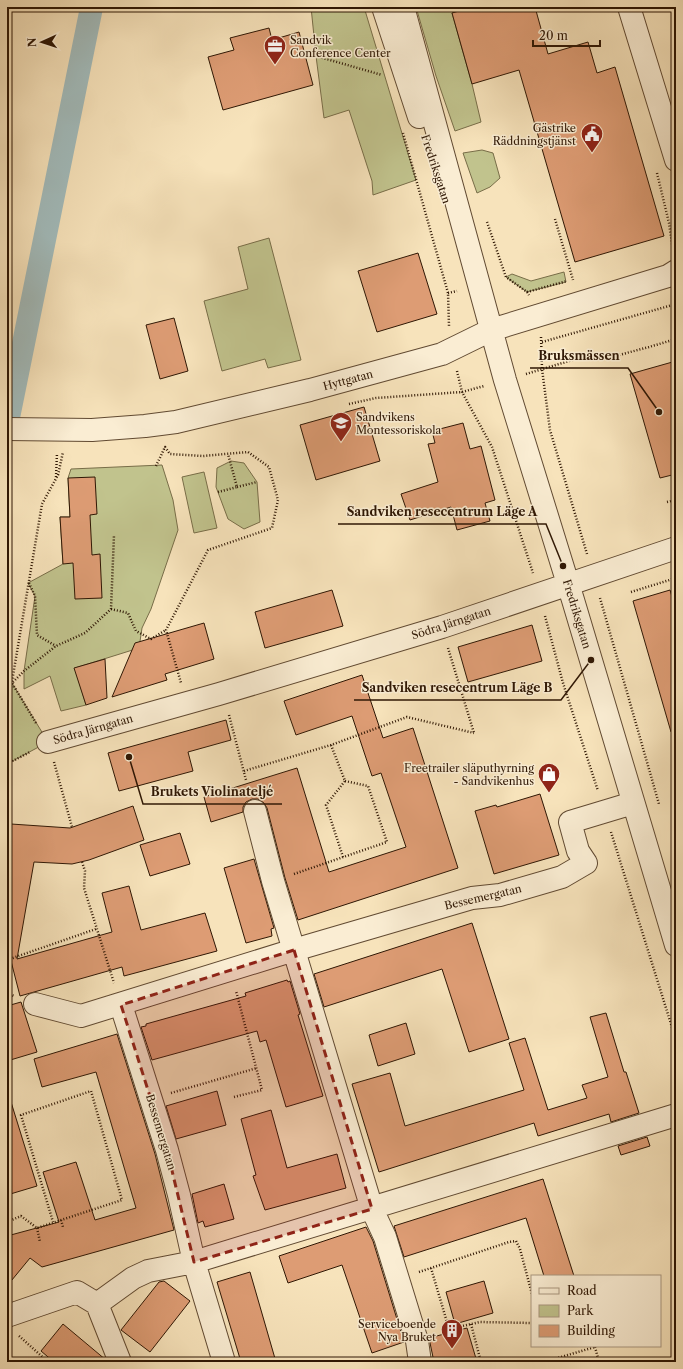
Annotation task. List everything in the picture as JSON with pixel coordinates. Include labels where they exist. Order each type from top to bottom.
[{"type":"street","name":"Fredriksgatan","points":[[383,7],[474,287],[491,330]]},
{"type":"street","name":"Fredriksgatan","points":[[403,7],[505,380],[568,584],[676,945]]},
{"type":"street","points":[[629,7],[676,160]]},
{"type":"street","name":"Hyttgatan","points":[[7,429],[92,430],[176,422],[310,390],[442,354],[491,330],[668,276],[676,271]]},
{"type":"street","name":"Södra Järngatan","points":[[48,742],[224,692],[442,627],[676,548]]},
{"type":"street","name":"Bessemergatan","points":[[35,1004],[81,1016],[121,1005],[294,950],[472,898],[500,895],[562,877],[586,862],[578,851],[570,822],[634,803]]},
{"type":"street","points":[[255,811],[273,881],[372,1209],[385,1237],[417,1341],[420,1362]]},
{"type":"street","name":"Bessemergatan","points":[[121,1005],[167,1150],[194,1262],[224,1362]]},
{"type":"street","points":[[97,1304],[133,1278],[148,1271],[194,1262],[676,1116]]},
{"type":"street","points":[[7,1316],[77,1292],[97,1304],[120,1362]]},
{"type":"path","points":[[316,56],[385,76],[383,69]]},
{"type":"path","points":[[401,127],[448,293]]},
{"type":"path","points":[[555,219],[573,280]]},
{"type":"path","points":[[506,277],[527,292]]},
{"type":"path","points":[[542,342],[676,304]]},
{"type":"path","points":[[661,809],[550,430],[542,369],[579,358],[604,359],[676,339]]},
{"type":"path","points":[[462,392],[492,447],[539,594],[563,683],[676,1040]]},
{"type":"path","points":[[111,609],[128,612],[136,631],[151,638],[166,630],[208,550],[272,528],[278,500],[270,466],[248,452],[203,456],[170,454],[165,447],[156,466]]},
{"type":"path","points":[[7,711],[42,504],[58,475],[63,452]]},
{"type":"path","points":[[56,477],[57,453]]},
{"type":"path","points":[[228,454],[237,487]]},
{"type":"path","points":[[218,492],[257,482]]},
{"type":"path","points":[[667,502],[676,500]]},
{"type":"path","points":[[12,683],[24,671],[56,646],[84,632],[111,609],[114,535]]},
{"type":"path","points":[[631,592],[676,578]]},
{"type":"path","points":[[28,583],[35,596],[37,635],[56,646]]},
{"type":"path","points":[[244,771],[331,745],[407,717],[474,733],[442,627]]},
{"type":"path","points":[[166,630],[186,703]]},
{"type":"path","points":[[12,683],[48,742]]},
{"type":"path","points":[[224,692],[246,780]]},
{"type":"path","name":"Södra Järngatan","points":[[48,742],[72,827]]},
{"type":"path","points":[[331,745],[345,781]]},
{"type":"path","points":[[343,857],[326,805],[345,781]]},
{"type":"path","points":[[273,881],[387,842],[368,786],[345,781]]},
{"type":"path","points":[[82,862],[85,871],[84,888],[121,1005]]},
{"type":"path","points":[[7,960],[96,929]]},
{"type":"path","points":[[230,970],[262,1090],[234,1097]]},
{"type":"path","points":[[151,1099],[257,1068]]},
{"type":"path","points":[[37,1228],[122,1200],[92,1091],[21,1115],[53,1222]]},
{"type":"path","points":[[7,1222],[22,1216],[37,1228],[40,1242]]},
{"type":"path","points":[[61,1220],[63,1227]]},
{"type":"path","points":[[398,1280],[509,1242],[516,1241],[520,1249],[531,1290]]},
{"type":"path","points":[[431,1268],[449,1329],[480,1322],[531,1323]]},
{"type":"path","points":[[470,1324],[482,1362]]},
{"type":"path","points":[[19,1336],[48,1362]]},
{"type":"path","points":[[544,1362],[594,1347],[599,1362]]},
{"type":"highlighted area","points":[[294,950],[372,1209],[194,1262],[167,1150],[121,1005]]},
{"type":"green space","points":[[311,7],[364,7],[416,180],[373,195],[372,181],[349,110],[324,118]]},
{"type":"green space","points":[[416,7],[473,7],[452,13],[481,122],[455,131],[436,76]]},
{"type":"green space","points":[[482,150],[493,153],[500,178],[490,187],[477,193],[463,153]]},
{"type":"green space","points":[[269,238],[301,360],[268,368],[265,359],[222,371],[204,301],[248,289],[238,247]]},
{"type":"green space","points":[[564,272],[566,282],[527,292],[506,277],[512,274],[531,281]]},
{"type":"green space","points":[[231,461],[244,463],[257,482],[260,522],[244,529],[228,519],[216,487],[217,468]]},
{"type":"green space","points":[[162,465],[173,500],[178,530],[151,609],[142,628],[139,648],[75,668],[86,705],[61,711],[50,676],[24,689],[24,671],[35,596],[28,583],[63,564],[60,517],[70,517],[68,478],[71,469]]},
{"type":"green space","points":[[204,472],[217,528],[194,533],[182,477]]},
{"type":"green space","points":[[12,683],[48,742],[7,764],[7,709]]},
{"type":"building","name":"Gästrike Räddningstjänst","points":[[473,7],[535,7],[548,54],[588,42],[597,73],[615,67],[664,236],[575,262],[519,70],[472,84],[452,13]]},
{"type":"building","points":[[269,28],[272,40],[299,32],[313,85],[223,110],[208,57],[234,50],[230,38]]},
{"type":"building","points":[[418,253],[437,314],[377,332],[358,271]]},
{"type":"building","points":[[174,318],[188,371],[160,379],[146,325]]},
{"type":"building","points":[[676,361],[676,474],[660,478],[630,374]]},
{"type":"building","name":"Sandvikens Montessoriskola","points":[[364,407],[380,461],[316,480],[300,425]]},
{"type":"building","points":[[463,423],[470,449],[481,446],[495,500],[485,503],[490,521],[457,530],[451,507],[410,520],[401,494],[438,482],[428,444],[435,443],[432,431]]},
{"type":"building","points":[[95,477],[97,514],[90,515],[92,555],[100,554],[102,598],[75,599],[73,563],[63,564],[60,517],[70,517],[68,478]]},
{"type":"building","points":[[332,590],[343,626],[265,648],[255,612]]},
{"type":"building","points":[[670,590],[676,610],[676,732],[671,732],[633,601]]},
{"type":"building","points":[[204,623],[214,659],[165,674],[167,680],[112,697],[135,643]]},
{"type":"building","points":[[532,625],[542,661],[468,682],[458,647]]},
{"type":"building","points":[[105,659],[107,698],[86,705],[74,668]]},
{"type":"building","points":[[362,675],[383,738],[413,728],[458,868],[298,920],[285,878],[267,808],[264,803],[258,799],[252,799],[246,802],[243,807],[243,812],[211,822],[204,797],[297,768],[329,872],[406,847],[381,773],[372,776],[352,716],[296,735],[284,701]]},
{"type":"building","points":[[226,720],[231,740],[188,752],[193,771],[119,791],[108,753]]},
{"type":"building","points":[[540,794],[559,855],[494,874],[475,811],[496,805],[497,807]]},
{"type":"building","points":[[133,806],[144,840],[89,860],[72,864],[34,862],[17,959],[112,932],[102,893],[129,886],[141,930],[205,913],[217,951],[124,976],[122,967],[20,996],[11,961],[7,961],[7,841],[11,824],[70,828]]},
{"type":"building","points":[[180,833],[190,864],[150,876],[140,845]]},
{"type":"building","points":[[254,859],[274,928],[271,929],[272,936],[246,943],[224,868]]},
{"type":"building","points":[[472,923],[509,1039],[469,1052],[442,969],[324,1007],[314,974]]},
{"type":"building","points":[[287,980],[288,982],[290,981],[300,1014],[298,1015],[323,1096],[286,1107],[266,1040],[260,1042],[257,1031],[152,1060],[141,1027],[146,1026],[146,1024],[246,996],[245,993]]},
{"type":"building","points":[[21,1002],[37,1052],[7,1061],[7,1006]]},
{"type":"building","points":[[606,1013],[624,1072],[626,1072],[639,1113],[611,1122],[609,1114],[538,1136],[534,1123],[379,1172],[352,1084],[390,1073],[405,1126],[524,1090],[509,1043],[525,1038],[548,1110],[587,1098],[582,1085],[608,1077],[590,1017]]},
{"type":"building","points":[[406,1023],[415,1054],[378,1066],[369,1035]]},
{"type":"building","points":[[117,1034],[155,1154],[174,1230],[42,1267],[30,1258],[7,1286],[7,1236],[59,1222],[43,1172],[76,1162],[95,1220],[136,1208],[96,1072],[42,1087],[34,1059]]},
{"type":"building","points":[[217,1091],[226,1125],[176,1139],[166,1106]]},
{"type":"building","points":[[11,1102],[37,1186],[7,1195],[7,1103]]},
{"type":"building","points":[[271,1110],[287,1168],[337,1154],[346,1188],[265,1210],[253,1176],[256,1175],[241,1119]]},
{"type":"building","points":[[647,1137],[650,1146],[621,1155],[618,1146]]},
{"type":"building","points":[[543,1179],[574,1275],[544,1275],[526,1218],[404,1257],[394,1226]]},
{"type":"building","points":[[224,1184],[234,1219],[205,1227],[203,1221],[198,1223],[192,1194]]},
{"type":"building","points":[[366,1227],[373,1241],[404,1342],[372,1353],[342,1265],[288,1283],[279,1256]]},
{"type":"building","points":[[250,1272],[276,1362],[241,1362],[217,1282]]},
{"type":"building","points":[[164,1281],[190,1301],[150,1352],[121,1330],[159,1282]]},
{"type":"building","points":[[484,1281],[493,1313],[455,1324],[446,1292]]},
{"type":"building","points":[[63,1324],[107,1362],[54,1362],[41,1351]]},
{"type":"building","name":"Serviceboende Nya Bruket","points":[[467,1328],[477,1362],[434,1362],[429,1338]]},
{"type":"waterway","points":[[7,425],[91,10]]},
{"type":"place","name":"Sandvik Conference Center","points":[[275,66]]},
{"type":"place","name":"Gästrike Räddningstjänst","points":[[592,154]]},
{"type":"place","name":"Bruksmässen","points":[[659,412]]},
{"type":"place","name":"Sandvikens Montessoriskola","points":[[341,442]]},
{"type":"place","name":"Sandviken resecentrum Läge A","points":[[563,566]]},
{"type":"place","name":"Sandviken resecentrum Läge B","points":[[591,660]]},
{"type":"place","name":"Brukets Violinateljé","points":[[129,757]]},
{"type":"place","name":"Freetrailer släputhyrning - Sandvikenhus","points":[[549,794]]},
{"type":"place","name":"Serviceboende Nya Bruket","points":[[452,1350]]}]
